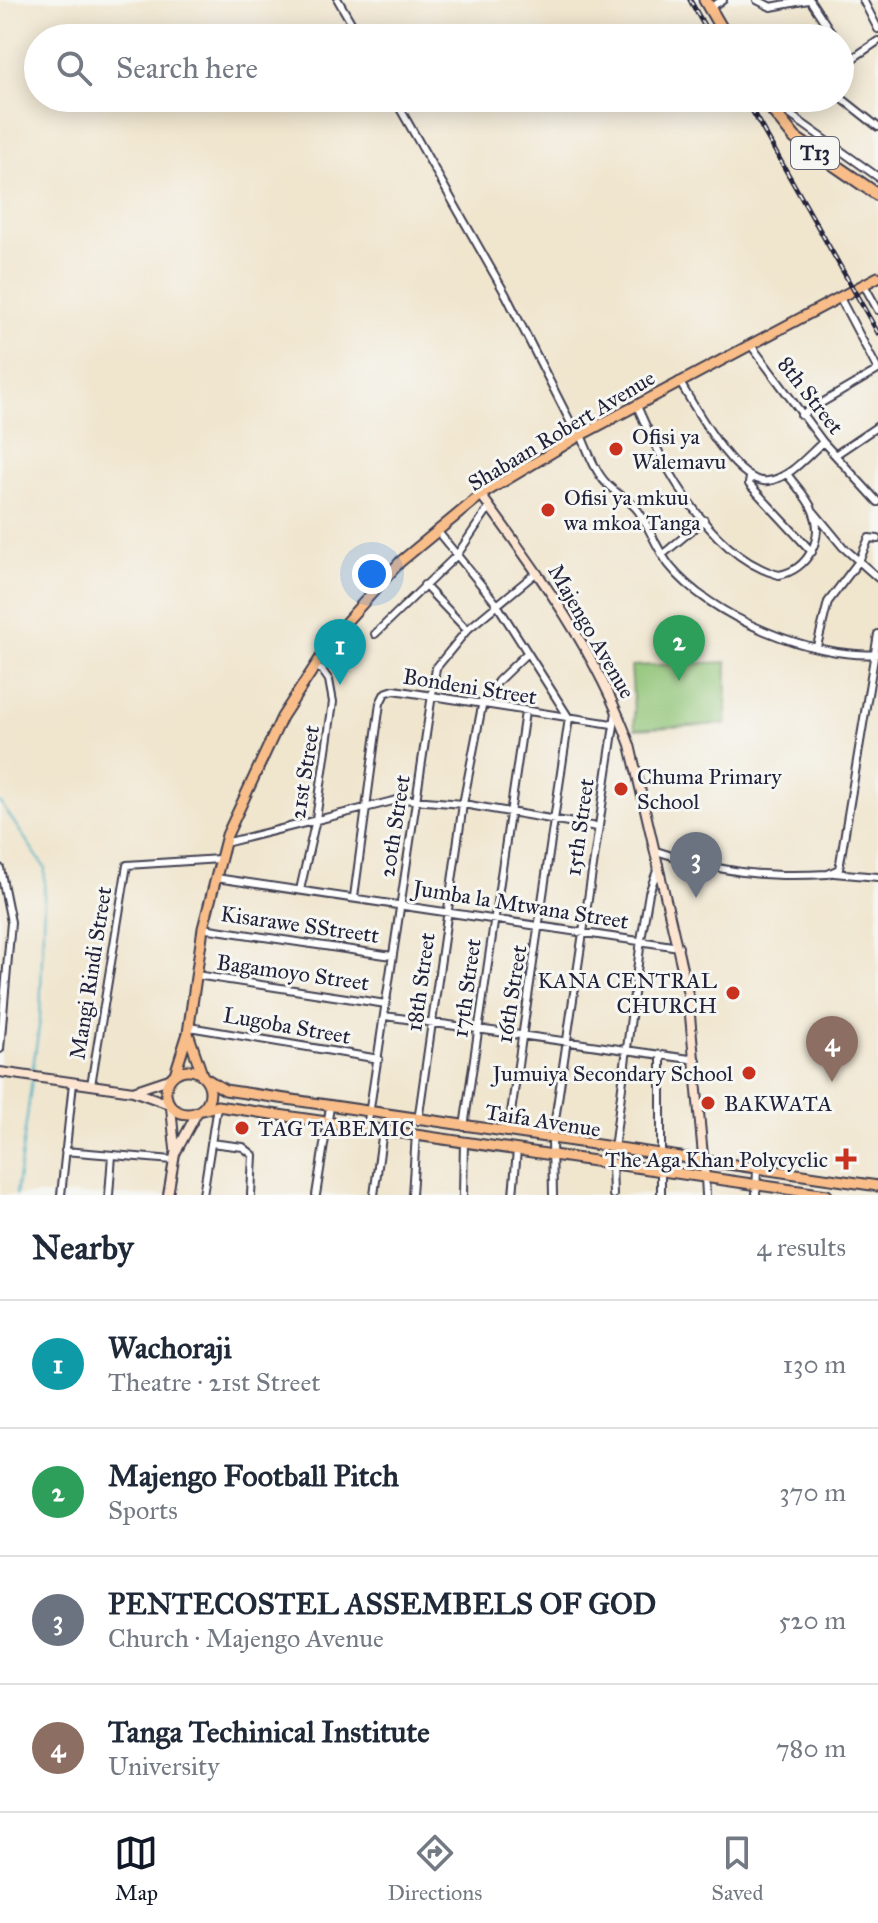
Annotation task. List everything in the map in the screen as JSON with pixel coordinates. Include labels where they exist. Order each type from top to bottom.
[{"type":"highway","points":[[707,4],[719,24]]},
{"type":"highway","name":"T13","points":[[779,113],[795,138],[878,195]]},
{"type":"main road","name":"Shabaan Robert Avenue","points":[[188,1030],[203,928],[215,878],[225,843],[259,760],[338,631],[378,586],[400,562],[481,495],[679,381],[878,277]]},
{"type":"main road","points":[[188,1030],[211,1092],[200,1111],[183,1114],[170,1106],[165,1091],[188,1030]]},
{"type":"main road","points":[[172,1076],[189,1069],[204,1077]]},
{"type":"main road","name":"Taifa Avenue","points":[[204,1077],[225,1090],[330,1107],[878,1186]]},
{"type":"main road","name":"Taifa Avenue","points":[[200,1111],[217,1106],[827,1195]]},
{"type":"street","points":[[338,0],[352,24]]},
{"type":"street","points":[[707,4],[723,0]]},
{"type":"street","points":[[757,0],[771,7],[809,0],[825,24]]},
{"type":"street","points":[[863,0],[878,29]]},
{"type":"street","points":[[854,58],[878,41]]},
{"type":"street","points":[[854,108],[878,127]]},
{"type":"street","points":[[402,112],[506,295],[603,479],[639,512],[662,555],[690,585],[736,619],[847,654],[875,654]]},
{"type":"street","points":[[779,113],[878,177]]},
{"type":"street","points":[[864,285],[878,310]]},
{"type":"street","points":[[801,415],[878,370],[840,298]]},
{"type":"street","name":"8th Street","points":[[750,344],[801,415],[878,502]]},
{"type":"street","points":[[679,381],[726,455],[750,477],[765,482],[787,474],[823,442]]},
{"type":"street","points":[[637,406],[659,455],[704,520],[717,535],[766,572],[789,574],[812,552],[816,539],[813,511]]},
{"type":"street","points":[[835,455],[878,426]]},
{"type":"street","points":[[787,474],[813,511],[878,578]]},
{"type":"street","points":[[750,477],[749,484],[758,497],[812,552]]},
{"type":"street","name":"Majengo Avenue","points":[[481,495],[575,630],[617,709],[630,745],[679,947],[697,1060],[705,1177]]},
{"type":"street","points":[[375,634],[457,555],[490,506]]},
{"type":"street","points":[[662,555],[704,520]]},
{"type":"street","points":[[438,532],[496,603],[569,718]]},
{"type":"street","points":[[817,646],[828,602],[859,561],[869,538],[878,539]]},
{"type":"street","name":"20th Street","points":[[367,1128],[436,668],[467,630],[537,572]]},
{"type":"street","points":[[424,585],[467,630]]},
{"type":"street","points":[[830,873],[839,869],[842,861],[878,634]]},
{"type":"street","points":[[482,706],[498,681],[527,653]]},
{"type":"street","name":"21st Street","points":[[300,890],[316,819],[333,702],[329,680],[322,670],[314,667]]},
{"type":"street","name":"Bondeni Street","points":[[354,897],[363,807],[380,703],[385,693],[394,690],[612,724]]},
{"type":"street","points":[[866,696],[878,698]]},
{"type":"street","name":"18th Street","points":[[418,1121],[463,804],[482,706]]},
{"type":"street","name":"15th Street","points":[[553,1195],[550,1154],[612,724],[617,709]]},
{"type":"street","name":"17th Street","points":[[464,1127],[525,712]]},
{"type":"street","name":"16th Street","points":[[508,1133],[569,718]]},
{"type":"street","points":[[225,843],[363,807],[416,799],[511,811],[597,827]]},
{"type":"street","points":[[656,851],[701,865],[756,876],[830,873],[878,877]]},
{"type":"street","name":"Mangi Rindi Street","points":[[91,1085],[127,865],[220,859]]},
{"type":"street","points":[[614,1149],[641,940],[649,893],[659,864]]},
{"type":"street","points":[[0,868],[11,922],[0,1049]]},
{"type":"street","name":"Jumba la Mtwana Street","points":[[215,878],[400,903],[679,947]]},
{"type":"street","name":"Kisarawe SStreett","points":[[203,928],[392,956]]},
{"type":"street","name":"Bagamoyo Street","points":[[195,975],[386,1004]]},
{"type":"street","name":"Bagamoyo Street","points":[[385,1016],[697,1060]]},
{"type":"street","name":"Lugoba Street","points":[[188,1030],[379,1059]]},
{"type":"street","points":[[661,1056],[661,1195]]},
{"type":"street","points":[[0,1072],[133,1091],[170,1106],[174,1157],[168,1195]]},
{"type":"street","points":[[133,1091],[172,1076]]},
{"type":"street","points":[[61,1195],[73,1083]]},
{"type":"street","points":[[203,1195],[217,1106]]},
{"type":"street","points":[[316,1195],[330,1107]]},
{"type":"street","points":[[174,1157],[200,1111]]},
{"type":"street","points":[[374,1195],[383,1130]]},
{"type":"street","points":[[412,1195],[416,1134]]},
{"type":"street","points":[[463,1195],[464,1141]]},
{"type":"street","points":[[211,1143],[243,1147],[253,1155],[251,1195]]},
{"type":"street","points":[[513,1195],[517,1150]]},
{"type":"street","points":[[65,1151],[174,1157]]},
{"type":"street","points":[[109,1195],[112,1155]]},
{"type":"street","points":[[612,1163],[613,1195]]},
{"type":"street","points":[[756,1195],[757,1168]]},
{"type":"street","points":[[705,1177],[706,1195]]},
{"type":"green space","points":[[727,662],[726,724],[635,729],[631,666]]},
{"type":"waterway","points":[[0,802],[45,868],[40,1020],[32,1074]]},
{"type":"waterway","points":[[16,1195],[32,1080]]},
{"type":"railway","points":[[690,0],[703,24]]},
{"type":"railway","points":[[753,112],[878,333]]},
{"type":"place","name":"Ofisi ya Walemavu","points":[[616,449]]},
{"type":"place","name":"Ofisi ya mkuu wa mkoa Tanga","points":[[548,510]]},
{"type":"place","name":"Majengo Football Pitch","points":[[679,681]]},
{"type":"place","name":"Wachoraji","points":[[340,685]]},
{"type":"place","name":"Chuma Primary School","points":[[621,789]]},
{"type":"place","name":"PENTECOSTEL ASSEMBELS OF GOD","points":[[696,898]]},
{"type":"place","name":"KANA CENTRAL CHURCH","points":[[733,993]]},
{"type":"place","name":"Jumuiya Secondary School","points":[[749,1073]]},
{"type":"place","name":"Tanga Techinical Institute","points":[[832,1082]]},
{"type":"place","name":"BAKWATA","points":[[708,1103]]},
{"type":"place","name":"TAG TABEMIC","points":[[242,1128]]},
{"type":"place","name":"The Aga Khan Polycyclic","points":[[846,1159]]}]
